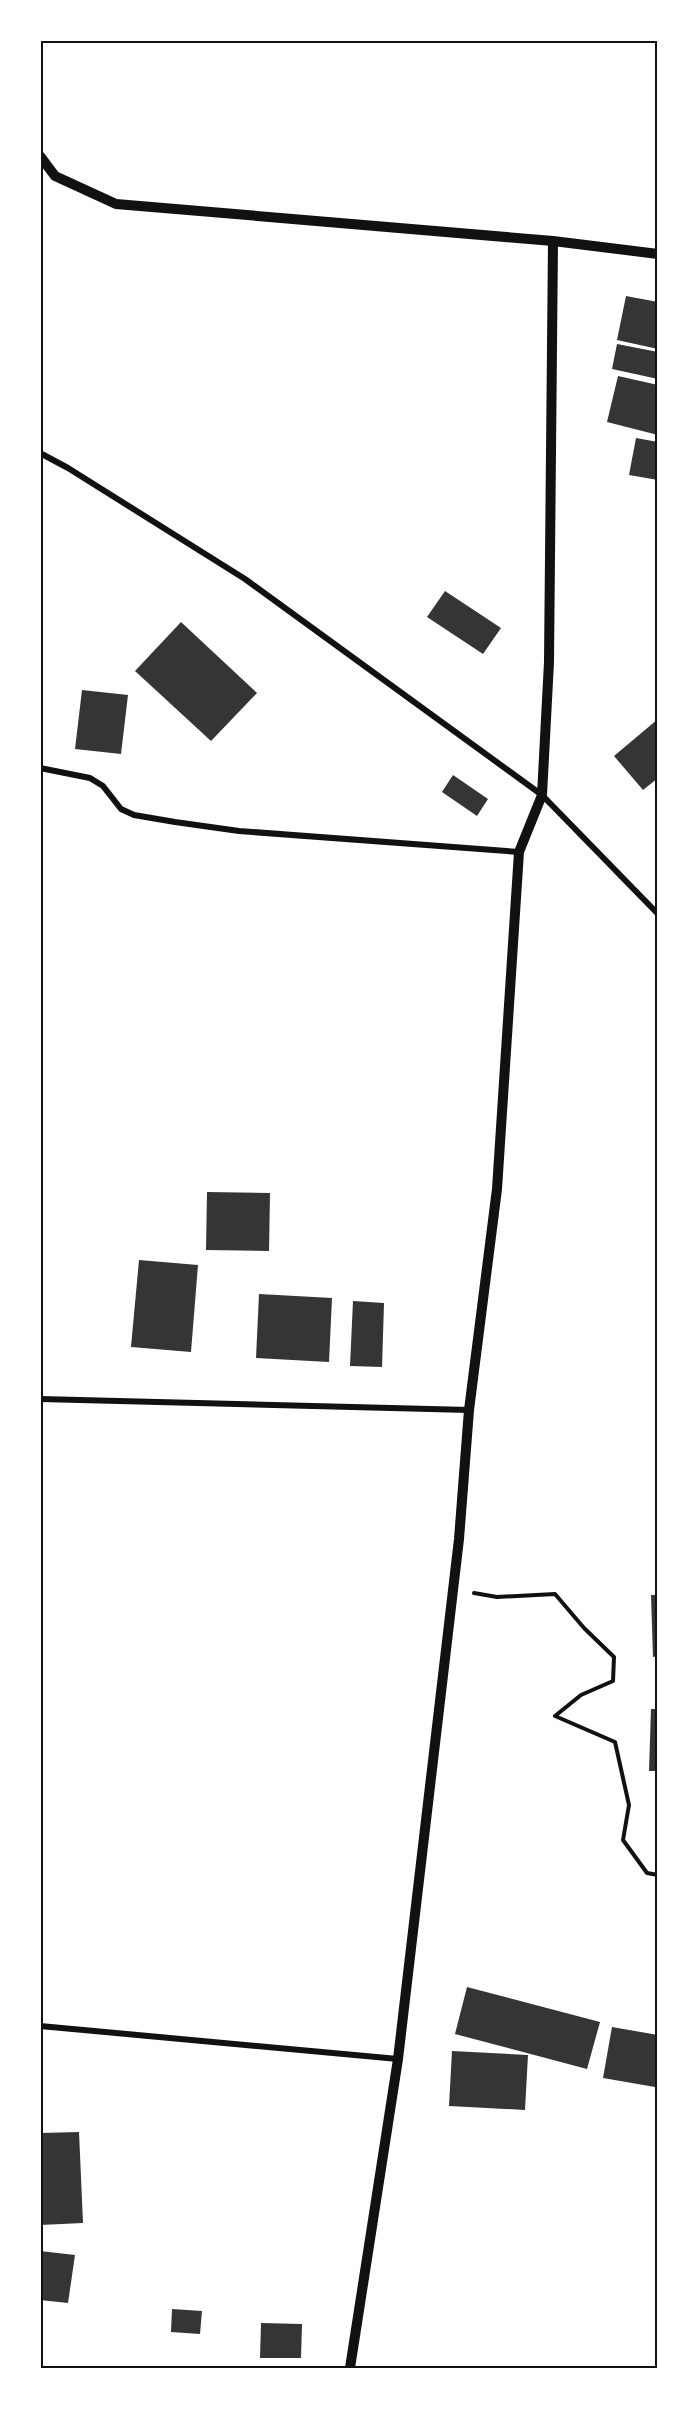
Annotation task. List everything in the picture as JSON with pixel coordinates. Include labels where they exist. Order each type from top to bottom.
[{"type":"street","points":[[40,156],[55,176],[116,204],[554,241],[657,254]]},
{"type":"street","points":[[350,2368],[398,2059],[453,1589],[469,1410],[497,1189],[519,852],[542,795],[549,662],[554,241]]},
{"type":"street","points":[[40,453],[68,468],[245,579],[542,795],[657,914]]},
{"type":"street","points":[[40,768],[90,778],[103,786],[121,809],[134,815],[239,831],[519,852]]},
{"type":"street","points":[[40,1399],[469,1410]]},
{"type":"street","points":[[40,2026],[398,2059]]},
{"type":"path","points":[[453,1589],[498,1597],[555,1594],[584,1628],[614,1657],[613,1681],[581,1695],[555,1716],[615,1742],[629,1804],[623,1840],[647,1873],[657,1875]]},
{"type":"building","points":[[626,296],[658,302],[658,349],[617,340]]},
{"type":"building","points":[[617,344],[658,352],[658,379],[612,369]]},
{"type":"building","points":[[618,376],[658,385],[658,435],[607,422]]},
{"type":"building","points":[[636,438],[658,442],[658,480],[629,475]]},
{"type":"building","points":[[445,591],[501,628],[483,654],[427,617]]},
{"type":"building","points":[[181,622],[257,693],[211,741],[135,671]]},
{"type":"building","points":[[82,690],[128,695],[121,754],[75,749]]},
{"type":"building","points":[[658,719],[658,778],[643,790],[614,756]]},
{"type":"building","points":[[453,775],[488,799],[477,816],[442,792]]},
{"type":"building","points":[[207,1192],[270,1193],[269,1251],[206,1250]]},
{"type":"building","points":[[139,1260],[198,1265],[191,1352],[131,1347]]},
{"type":"building","points":[[259,1294],[332,1298],[329,1362],[256,1358]]},
{"type":"building","points":[[353,1301],[384,1303],[382,1367],[350,1366]]},
{"type":"building","points":[[651,1595],[658,1595],[658,1656],[653,1657]]},
{"type":"building","points":[[651,1709],[658,1709],[658,1771],[649,1771]]},
{"type":"building","points":[[467,1987],[600,2022],[587,2069],[455,2034]]},
{"type":"building","points":[[612,2027],[658,2035],[655,2087],[603,2078]]},
{"type":"building","points":[[452,2051],[528,2055],[525,2110],[449,2106]]},
{"type":"building","points":[[79,2132],[83,2223],[40,2225],[40,2133]]},
{"type":"building","points":[[40,2251],[75,2255],[68,2303],[40,2300]]},
{"type":"building","points":[[172,2309],[202,2311],[200,2334],[171,2332]]},
{"type":"building","points":[[261,2323],[302,2324],[301,2358],[260,2358]]}]
